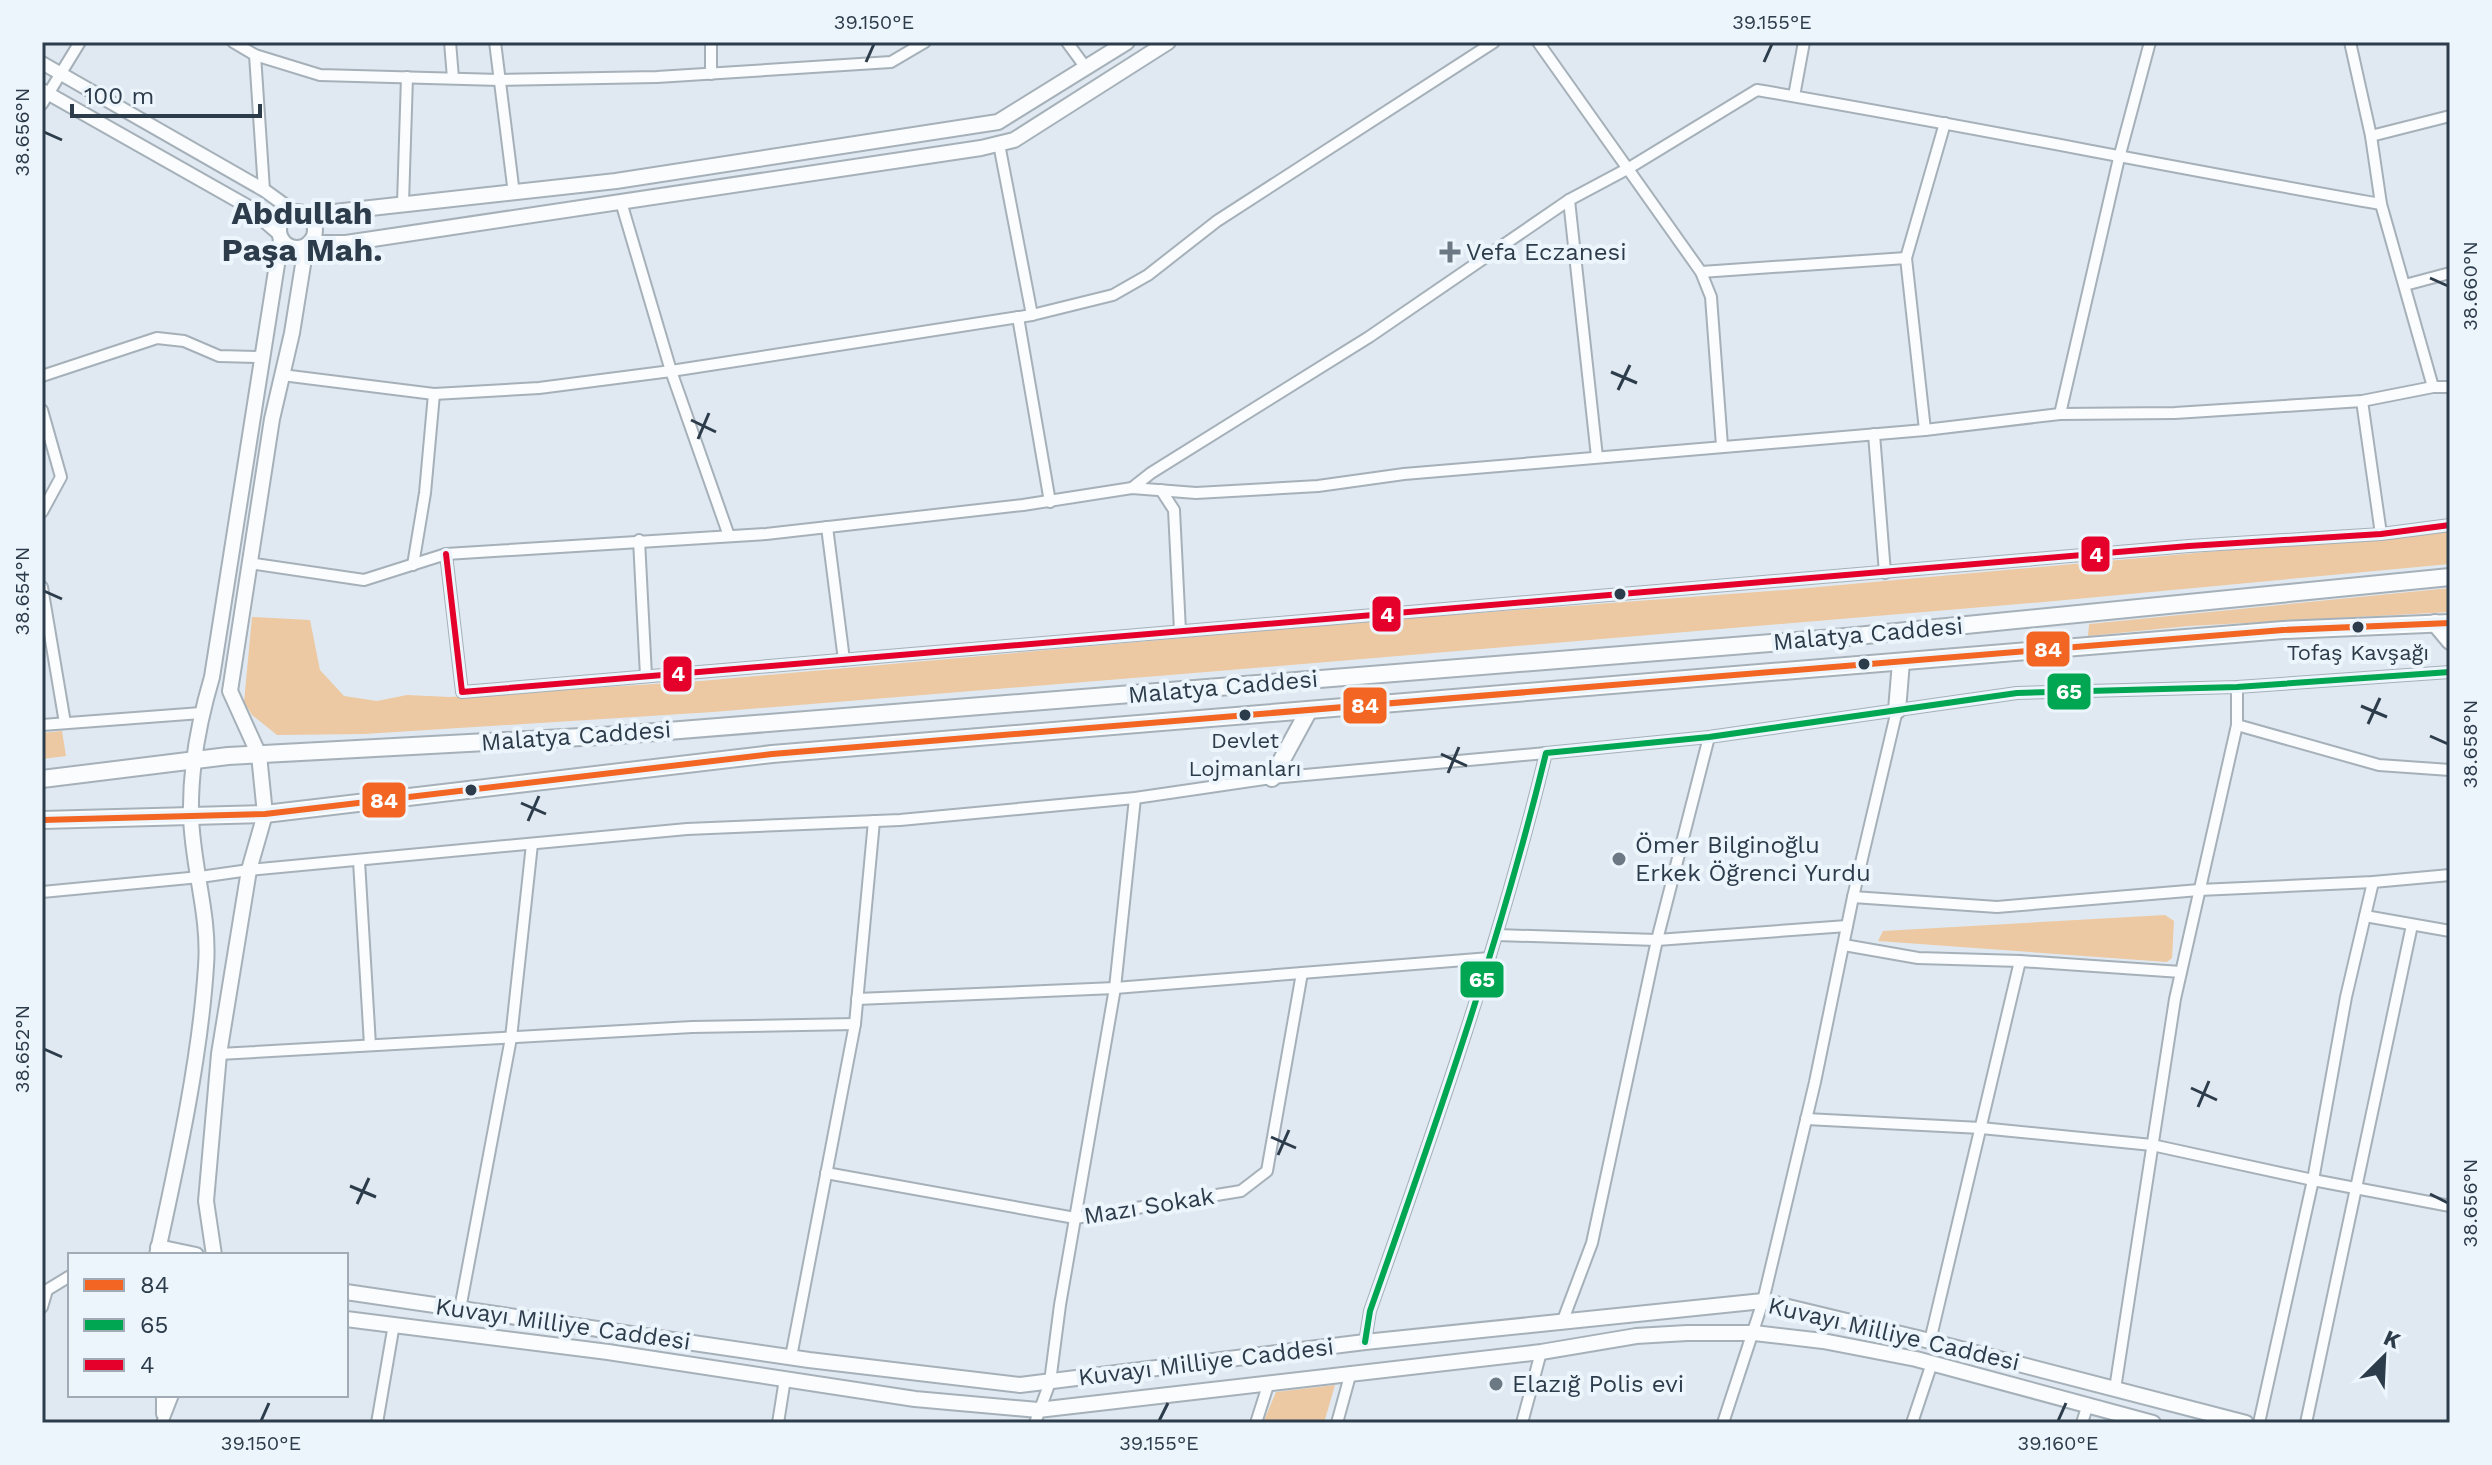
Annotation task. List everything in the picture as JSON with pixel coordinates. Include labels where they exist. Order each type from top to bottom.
[{"type":"highway","name":"Malatya Caddesi","points":[[42,779],[195,759],[618,735],[1830,638],[2450,577]]},
{"type":"highway","name":"Malatya Caddesi","points":[[42,820],[265,814],[772,754],[2283,630],[2442,623]]},
{"type":"highway","points":[[2442,623],[2450,641]]},
{"type":"highway","points":[[1897,710],[1901,662]]},
{"type":"highway","points":[[1272,778],[1309,710]]},
{"type":"main road","points":[[158,1251],[188,1100],[207,965],[206,922],[191,816],[195,759],[201,713],[212,677],[281,219],[300,213],[514,194],[616,181],[998,122],[1127,42]]},
{"type":"main road","points":[[280,236],[292,248],[308,244],[346,243],[999,144],[1014,140],[1168,42]]},
{"type":"main road","points":[[214,1253],[206,1201],[219,1054],[249,870],[265,814],[259,755],[230,691],[272,419],[308,244],[315,234],[315,227],[300,213]]},
{"type":"main road","name":"Kuvayı Milliye Caddesi","points":[[348,1292],[791,1357],[1020,1385],[1365,1342],[1763,1301],[2246,1423]]},
{"type":"main road","name":"Kuvayı Milliye Caddesi","points":[[348,1319],[1036,1416],[1269,1382],[1541,1352],[1636,1336],[1754,1333],[1823,1341],[1932,1363],[2153,1423]]},
{"type":"street","points":[[80,42],[62,75],[44,96],[247,206],[280,236]]},
{"type":"street","points":[[233,42],[255,55],[320,75],[500,80],[711,74],[891,62],[925,42]]},
{"type":"street","points":[[450,42],[453,78]]},
{"type":"street","points":[[495,42],[514,194]]},
{"type":"street","points":[[711,42],[711,74]]},
{"type":"street","points":[[1067,42],[1086,68]]},
{"type":"street","points":[[282,375],[434,394],[539,388],[671,371],[1032,315],[1113,295],[1148,275],[1217,221],[1494,42]]},
{"type":"street","points":[[1538,42],[1701,272],[1711,297],[1722,446]]},
{"type":"street","points":[[1794,96],[1804,42]]},
{"type":"street","points":[[2060,414],[2119,158],[2150,42]]},
{"type":"street","points":[[2350,42],[2371,136],[2381,204],[2433,387]]},
{"type":"street","points":[[255,55],[264,190]]},
{"type":"street","points":[[42,63],[300,213]]},
{"type":"street","points":[[403,203],[407,77]]},
{"type":"street","points":[[1132,488],[1163,465],[1369,337],[1569,200],[1629,168],[1757,90],[2381,204]]},
{"type":"street","points":[[2371,136],[2450,116]]},
{"type":"street","points":[[1925,430],[1906,258],[1945,123]]},
{"type":"street","points":[[999,144],[1032,315]]},
{"type":"street","points":[[1569,200],[1597,457]]},
{"type":"street","points":[[621,202],[671,371],[729,536]]},
{"type":"street","points":[[1701,272],[1906,258]]},
{"type":"street","points":[[2405,285],[2450,273]]},
{"type":"street","points":[[1018,317],[1050,502]]},
{"type":"street","points":[[42,376],[157,338],[184,341],[219,356],[261,357]]},
{"type":"street","points":[[249,563],[364,580],[446,554],[827,527],[1050,502],[1132,488],[1196,493],[1318,486],[1404,474],[1925,430],[2060,414],[2175,413],[2362,401],[2433,387],[2450,387]]},
{"type":"street","points":[[413,565],[425,493],[434,394]]},
{"type":"street","points":[[2362,401],[2381,534]]},
{"type":"street","points":[[42,410],[61,477],[42,512]]},
{"type":"street","points":[[1874,434],[1885,573]]},
{"type":"street","points":[[1161,490],[1174,510],[1180,631]]},
{"type":"street","points":[[446,554],[462,692],[2189,546],[2381,534],[2450,525]]},
{"type":"street","points":[[827,527],[844,660]]},
{"type":"street","points":[[639,540],[646,676]]},
{"type":"street","points":[[42,587],[65,723]]},
{"type":"street","points":[[42,892],[687,829],[874,821],[1135,798],[1272,778],[1709,737],[2017,693],[2237,687],[2450,672]]},
{"type":"street","points":[[2115,1389],[2181,972],[2237,725],[2237,687]]},
{"type":"street","points":[[1723,1423],[1763,1301],[1897,710]]},
{"type":"street","points":[[42,725],[201,713]]},
{"type":"street","points":[[2237,725],[2379,765],[2450,770]]},
{"type":"street","points":[[1563,1320],[1592,1243],[1657,940],[1709,737]]},
{"type":"street","points":[[1365,1342],[1370,1311],[1446,1095],[1520,861],[1546,753]]},
{"type":"street","points":[[1036,1416],[1050,1382],[1060,1305],[1115,988],[1135,798]]},
{"type":"street","points":[[791,1357],[855,1024],[874,821]]},
{"type":"street","points":[[460,1309],[511,1038],[532,844]]},
{"type":"street","points":[[359,861],[370,1045]]},
{"type":"street","points":[[1853,897],[1997,907],[2199,890],[2450,875]]},
{"type":"street","points":[[2259,1423],[2313,1180],[2346,997],[2373,882]]},
{"type":"street","points":[[2365,916],[2450,931]]},
{"type":"street","points":[[2306,1423],[2412,925]]},
{"type":"street","points":[[1497,935],[1657,940],[1847,926]]},
{"type":"street","points":[[1844,945],[1918,958],[2020,961],[2181,972]]},
{"type":"street","points":[[857,999],[1115,988],[1490,958]]},
{"type":"street","points":[[1930,1341],[2020,961]]},
{"type":"street","name":"Mazı Sokak","points":[[826,1173],[1075,1218],[1241,1191],[1267,1171],[1302,973]]},
{"type":"street","points":[[219,1054],[692,1027],[855,1024]]},
{"type":"street","points":[[1806,1119],[1981,1128],[2152,1145],[2450,1206]]},
{"type":"street","points":[[42,1307],[47,1290],[68,1277]]},
{"type":"street","points":[[377,1423],[394,1324]]},
{"type":"street","points":[[1522,1423],[1541,1352]]},
{"type":"street","points":[[1912,1423],[1932,1363]]},
{"type":"street","points":[[1337,1423],[1351,1372]]},
{"type":"street","points":[[778,1423],[785,1379]]},
{"type":"street","points":[[1256,1423],[1269,1382]]},
{"type":"street","points":[[162,1397],[162,1422]]},
{"type":"street","points":[[162,1422],[172,1397]]},
{"type":"street","points":[[2082,1423],[2087,1407]]},
{"type":"shaded area","points":[[2450,526],[2450,564],[2044,602],[713,712],[364,734],[277,735],[252,715],[244,702],[252,617],[310,620],[320,670],[344,696],[377,701],[407,695],[450,697],[701,681],[1383,620],[1785,590],[2251,548]]},
{"type":"shaded area","points":[[2450,588],[2450,612],[2188,626],[2088,636],[2089,624]]},
{"type":"shaded area","points":[[62,731],[66,756],[42,759],[42,733]]},
{"type":"shaded area","points":[[2165,915],[2174,921],[2172,958],[2167,962],[1878,941],[1883,931]]},
{"type":"shaded area","points":[[1335,1385],[1324,1423],[1263,1423],[1276,1392]]},
{"type":"transit line","name":"4","points":[[446,554],[462,692],[2189,546],[2381,534],[2450,525]]},
{"type":"transit line","name":"84","points":[[42,820],[265,814],[772,754],[2283,630],[2450,623]]},
{"type":"transit line","name":"65","points":[[1365,1342],[1370,1311],[1487,965],[1546,753],[1709,737],[2017,693],[2237,687],[2450,672]]},
{"type":"place","name":"Vefa Eczanesi","points":[[1450,252]]},
{"type":"place","name":"Tofaş Kavşağı","points":[[2358,627]]},
{"type":"place","name":"Devlet Lojmanları","points":[[1245,715]]},
{"type":"place","name":"Ömer Bilginoğlu Erkek Öğrenci Yurdu","points":[[1619,859]]},
{"type":"place","name":"Elazığ Polis evi","points":[[1496,1384]]},
{"type":"district","name":"Abdullah Paşa Mah.","points":[[302,232]]}]
